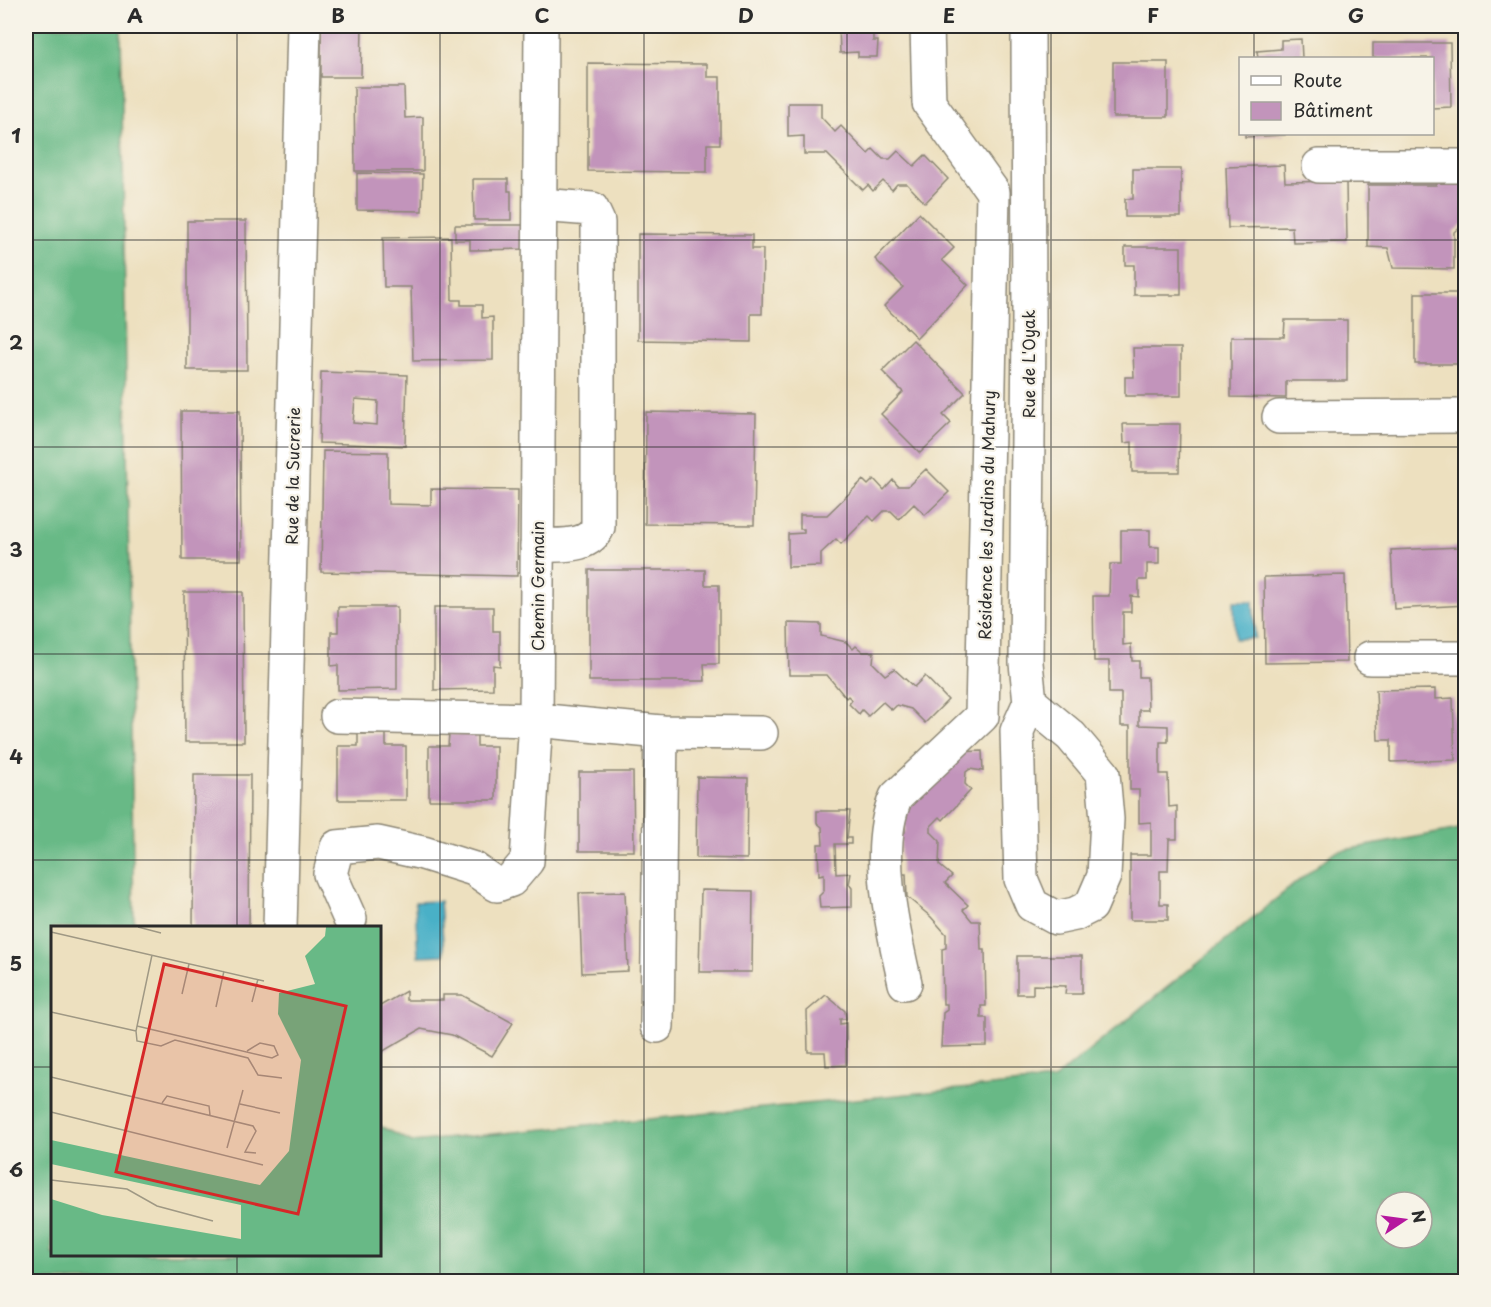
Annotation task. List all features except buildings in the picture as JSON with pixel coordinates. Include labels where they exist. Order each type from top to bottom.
[{"type":"street","name":"Rue de la Sucrerie","points":[[280,926],[304,26]]},
{"type":"street","name":"Chemin Germain","points":[[350,918],[330,874],[337,847],[378,843],[474,869],[497,885],[511,880],[527,861],[536,720],[541,26]]},
{"type":"street","name":"Résidence les Jardins du Mahury","points":[[905,983],[887,901],[888,814],[896,797],[982,716],[993,192],[929,103],[927,26]]},
{"type":"street","name":"Rue de L'Oyak","points":[[1028,26],[1029,323],[1026,663],[1030,702]]},
{"type":"street","points":[[1319,166],[1466,166]]},
{"type":"street","points":[[537,546],[586,542],[594,537],[598,527],[598,222],[592,209],[540,205]]},
{"type":"street","points":[[1279,417],[1466,416]]},
{"type":"street","points":[[1370,658],[1466,658]]},
{"type":"street","points":[[1030,702],[1071,736],[1102,774],[1107,819],[1104,876],[1091,906],[1075,914],[1056,918],[1032,905],[1021,879],[1017,731],[1030,702]]},
{"type":"street","points":[[337,716],[536,720],[660,732],[761,733]]},
{"type":"street","points":[[657,1026],[660,732]]},
{"type":"green space","points":[[26,26],[121,26],[134,926],[51,926],[51,1256],[381,1256],[381,1126],[412,1142],[1053,1080],[1334,852],[1465,828],[1465,1281],[26,1281]]},
{"type":"water","points":[[1234,601],[1253,601],[1255,638],[1235,639]]},
{"type":"water","points":[[440,901],[444,955],[418,956],[415,902]]}]
